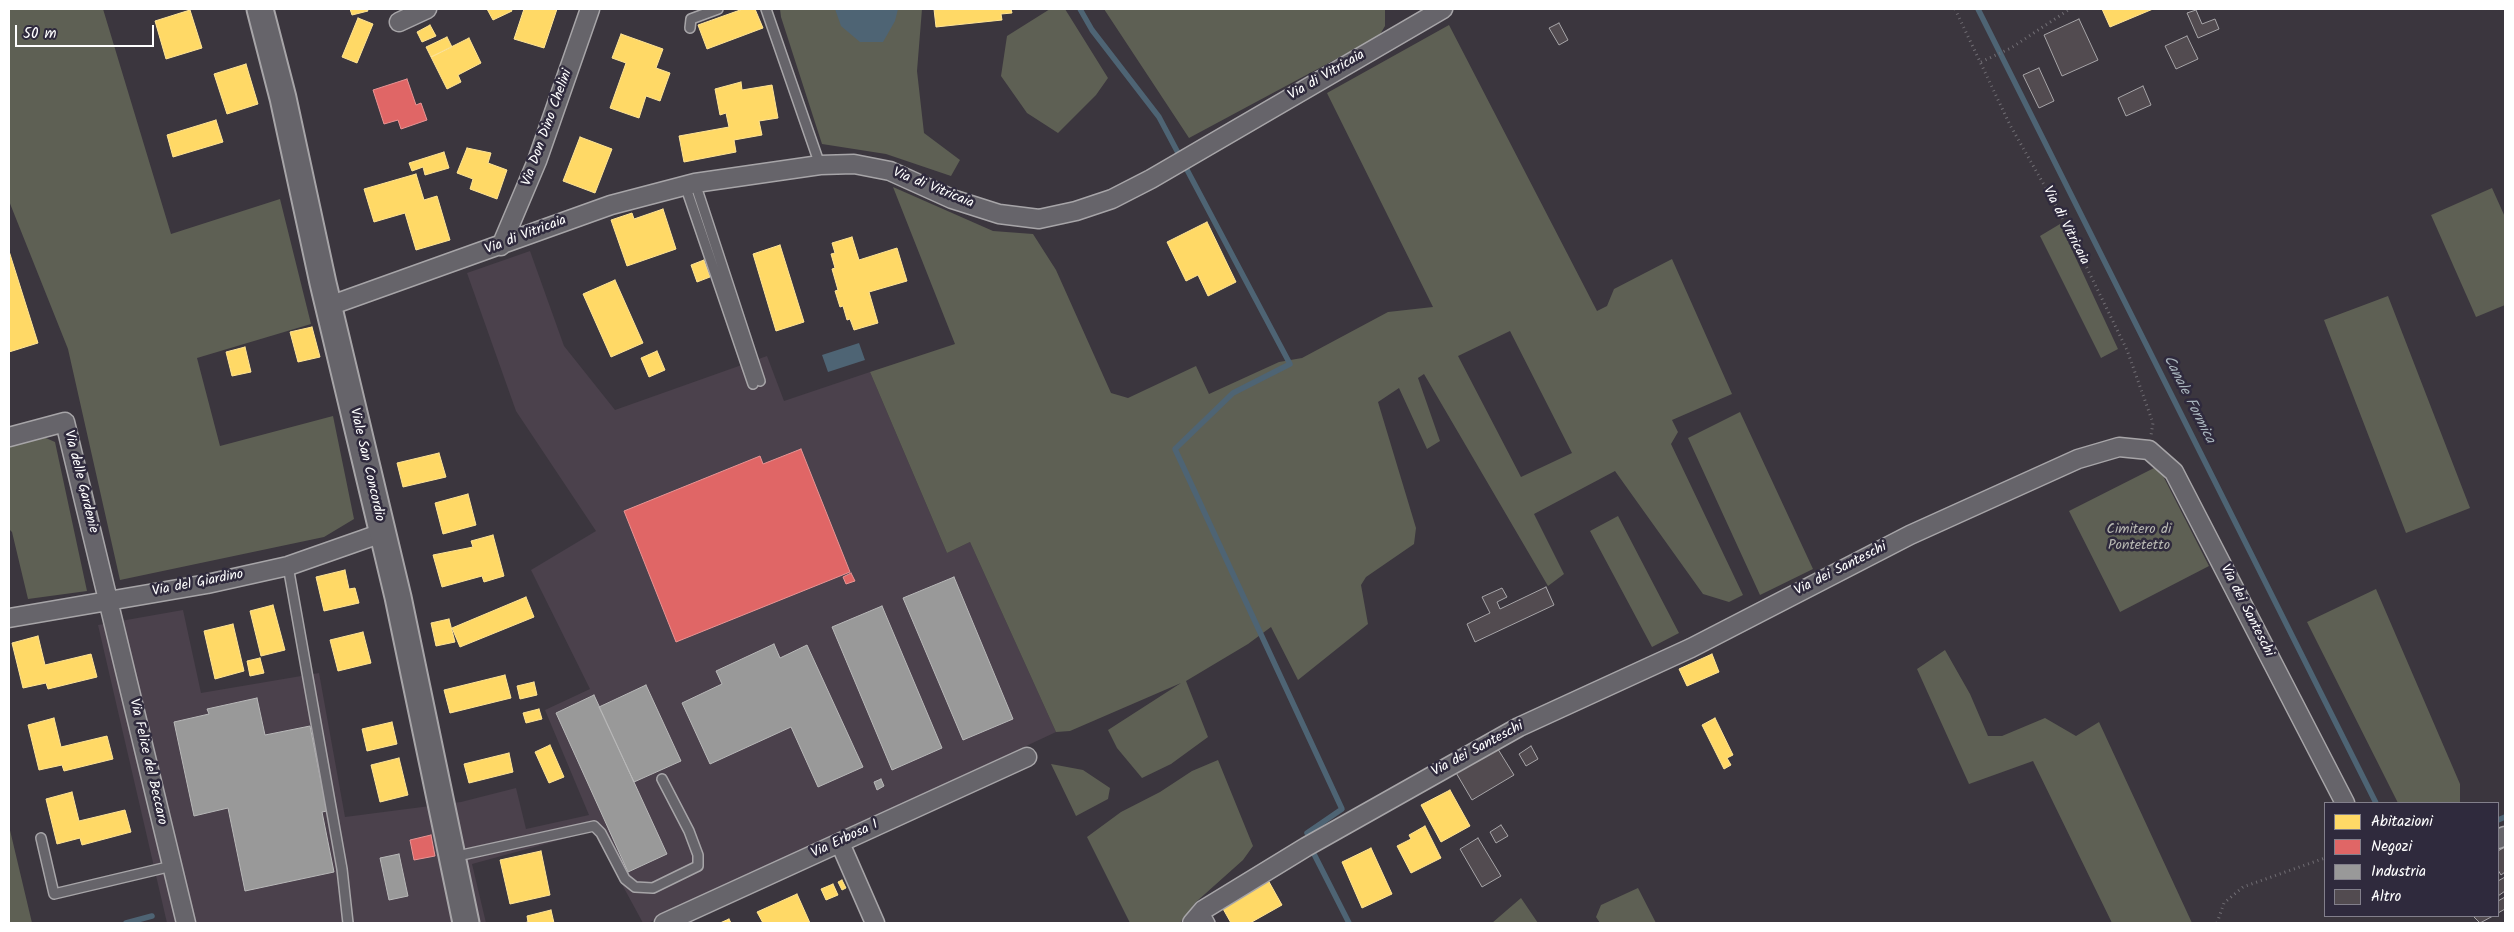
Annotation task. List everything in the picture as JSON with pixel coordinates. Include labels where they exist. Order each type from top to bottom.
[{"type":"main road","name":"Viale San Concordio","points":[[260,9],[283,98],[382,533],[466,923]]},
{"type":"street","points":[[399,22],[427,9]]},
{"type":"street","name":"Via Don Dino Chelini","points":[[501,246],[537,161],[590,9]]},
{"type":"street","name":"Via di Vitricaia","points":[[329,306],[501,246],[611,205],[690,184],[820,165],[854,164],[890,170],[952,199],[999,214],[1039,219],[1076,211],[1112,199],[1168,169],[1443,9]]},
{"type":"street","name":"Via delle Gardenie","points":[[9,437],[66,422],[109,600]]},
{"type":"street","name":"Via dei Santeschi","points":[[1192,923],[1206,916],[1395,795],[1519,727],[1691,648],[1910,535],[2078,459],[2118,447],[2149,450],[2174,472],[2344,802]]},
{"type":"street","name":"Via del Giardino","points":[[9,618],[207,584],[288,566],[382,533]]},
{"type":"street","name":"Via Felice del Beccaro","points":[[109,600],[186,923]]},
{"type":"street","name":"Via Erbosa I","points":[[664,923],[1027,757]]},
{"type":"street","points":[[840,843],[875,923]]},
{"type":"lane","points":[[690,28],[692,19],[718,9]]},
{"type":"lane","points":[[766,9],[820,165]]},
{"type":"lane","points":[[690,184],[756,383]]},
{"type":"lane","points":[[288,566],[342,869],[348,923]]},
{"type":"lane","points":[[452,857],[594,826],[600,833],[625,879],[635,887],[653,888],[698,866],[698,855],[689,831],[662,779]]},
{"type":"lane","points":[[41,838],[54,894],[172,866]]},
{"type":"path","name":"Via di Vitricaia","points":[[1955,9],[2010,125],[2060,213],[2127,350],[2152,423],[2149,450]]},
{"type":"path","points":[[1981,62],[2011,48],[2070,9]]},
{"type":"path","points":[[2217,923],[2224,903],[2243,887],[2324,858]]},
{"type":"shaded area","points":[[530,251],[564,346],[615,410],[767,356],[784,401],[870,372],[947,553],[970,542],[1056,732],[648,923],[643,923],[593,831],[472,864],[486,923],[167,923],[98,625],[183,610],[201,693],[319,673],[345,817],[461,802],[516,788],[526,829],[589,815],[545,710],[590,689],[531,570],[596,531],[516,411],[467,273]]},
{"type":"green space","points":[[9,9],[103,9],[171,234],[280,199],[311,324],[197,358],[220,446],[333,416],[354,519],[324,537],[120,580],[68,349],[9,201]]},
{"type":"green space","points":[[780,9],[922,9],[917,71],[924,133],[960,160],[951,176],[886,154],[822,144]]},
{"type":"green space","points":[[1050,9],[1065,9],[1108,78],[1096,95],[1058,133],[1027,113],[1001,76],[1007,36]]},
{"type":"green space","points":[[1104,9],[1385,9],[1385,26],[1379,36],[1189,138]]},
{"type":"green space","points":[[1449,25],[1597,311],[1607,306],[1614,289],[1672,259],[1732,394],[1672,420],[1678,432],[1671,444],[1743,595],[1729,602],[1703,594],[1615,471],[1534,514],[1564,574],[1548,586],[1424,374],[1418,378],[1440,441],[1427,449],[1399,388],[1378,402],[1416,528],[1414,544],[1366,577],[1361,585],[1368,624],[1298,680],[1271,627],[1248,644],[1186,681],[1208,737],[1171,764],[1142,778],[1117,748],[1108,730],[1181,683],[1070,731],[1056,732],[970,542],[947,553],[870,372],[955,344],[893,187],[993,231],[1033,234],[1056,270],[1111,393],[1128,398],[1196,366],[1209,394],[1279,362],[1302,358],[1388,312],[1433,307],[1327,93]],"holes":[[[1510,331],[1572,453],[1521,477],[1458,356]]]},
{"type":"green space","points":[[2492,188],[2505,217],[2505,305],[2476,317],[2431,215]]},
{"type":"green space","points":[[2060,224],[2118,349],[2101,358],[2040,236]]},
{"type":"green space","points":[[2388,296],[2470,508],[2406,533],[2324,320]]},
{"type":"green space","points":[[1740,412],[1813,569],[1760,595],[1688,438]]},
{"type":"green space","points":[[39,435],[55,442],[87,591],[28,599],[12,532],[9,529],[9,445]]},
{"type":"green space","name":"Cimitero di Pontetetto","points":[[2158,466],[2209,566],[2120,612],[2069,511]]},
{"type":"green space","points":[[1618,516],[1679,633],[1652,647],[1590,531]]},
{"type":"green space","points":[[2376,589],[2460,784],[2460,802],[2397,802],[2307,622]]},
{"type":"green space","points":[[1945,650],[1970,694],[1988,736],[2002,736],[2045,718],[2076,736],[2099,722],[2192,923],[2112,923],[2033,761],[1969,784],[1917,669]]},
{"type":"green space","points":[[1218,760],[1253,846],[1243,860],[1196,902],[1180,923],[1130,923],[1087,837],[1121,812],[1160,792],[1192,771]]},
{"type":"green space","points":[[1051,764],[1083,770],[1110,788],[1108,799],[1076,816]]},
{"type":"green space","points":[[9,826],[32,923],[9,923]]},
{"type":"green space","points":[[1638,888],[1656,923],[1600,923],[1596,917],[1601,905]]},
{"type":"green space","points":[[1521,898],[1538,923],[1492,923]]},
{"type":"water","points":[[835,9],[898,9],[895,21],[883,42],[860,42],[841,26]]},
{"type":"water","points":[[859,343],[865,360],[828,372],[822,355]]},
{"type":"building: Abitazioni","points":[[350,9],[367,9],[368,11],[352,15]]},
{"type":"building: Abitazioni","points":[[487,9],[511,9],[512,11],[493,20]]},
{"type":"building: Abitazioni","points":[[524,9],[557,9],[544,48],[514,39]]},
{"type":"building: Abitazioni","points":[[743,9],[755,9],[763,28],[707,49],[698,25]]},
{"type":"building: Abitazioni","points":[[934,9],[1011,9],[1012,13],[1001,14],[1002,20],[936,27]]},
{"type":"building: Abitazioni","points":[[2102,9],[2153,9],[2110,27]]},
{"type":"building: Abitazioni","points":[[190,10],[202,48],[166,59],[155,21]]},
{"type":"building: Abitazioni","points":[[358,18],[373,24],[357,63],[342,57]]},
{"type":"building: Abitazioni","points":[[430,25],[436,36],[422,42],[417,32]]},
{"type":"building: Abitazioni","points":[[621,34],[663,49],[656,68],[670,73],[660,101],[646,96],[639,118],[610,108],[626,63],[612,58]]},
{"type":"building: Abitazioni","points":[[447,37],[452,47],[431,57],[426,47]]},
{"type":"building: Abitazioni","points":[[469,38],[481,63],[458,75],[461,82],[447,89],[431,57]]},
{"type":"building: Abitazioni","points":[[246,64],[258,104],[227,114],[214,74]]},
{"type":"building: Abitazioni","points":[[741,82],[742,90],[772,85],[778,118],[759,121],[762,135],[734,140],[736,152],[684,162],[679,136],[729,127],[726,113],[720,115],[715,89]]},
{"type":"building: Abitazioni","points":[[216,120],[223,142],[173,157],[167,135]]},
{"type":"building: Abitazioni","points":[[580,137],[612,149],[595,193],[563,181]]},
{"type":"building: Abitazioni","points":[[467,148],[491,153],[488,163],[507,170],[497,199],[470,189],[473,179],[457,173]]},
{"type":"building: Abitazioni","points":[[444,152],[449,168],[425,175],[423,167],[412,171],[409,163]]},
{"type":"building: Abitazioni","points":[[416,174],[424,200],[437,196],[450,240],[416,250],[405,213],[374,222],[364,189]]},
{"type":"building: Abitazioni","points":[[663,209],[676,249],[627,266],[611,220],[632,213],[634,219]]},
{"type":"building: Abitazioni","points":[[1207,222],[1236,282],[1208,296],[1198,275],[1186,281],[1167,242]]},
{"type":"building: Abitazioni","points":[[852,237],[859,260],[897,248],[907,281],[869,292],[878,323],[854,330],[850,319],[847,320],[843,306],[840,307],[835,291],[838,290],[832,269],[835,268],[831,254],[835,253],[832,243]]},
{"type":"building: Abitazioni","points":[[780,245],[804,322],[776,331],[753,254]]},
{"type":"building: Abitazioni","points":[[9,251],[38,343],[9,352]]},
{"type":"building: Abitazioni","points":[[704,260],[710,277],[697,282],[691,265]]},
{"type":"building: Abitazioni","points":[[615,280],[643,343],[611,357],[583,294]]},
{"type":"building: Abitazioni","points":[[312,327],[320,357],[298,362],[290,332]]},
{"type":"building: Abitazioni","points":[[245,347],[251,372],[232,376],[226,352]]},
{"type":"building: Abitazioni","points":[[657,351],[665,370],[649,377],[641,358]]},
{"type":"building: Abitazioni","points":[[439,453],[446,477],[403,487],[397,463]]},
{"type":"building: Abitazioni","points":[[468,494],[476,525],[443,534],[435,503]]},
{"type":"building: Abitazioni","points":[[493,535],[504,576],[484,582],[482,576],[442,587],[433,555],[473,547],[471,541]]},
{"type":"building: Abitazioni","points":[[345,570],[349,589],[355,588],[359,603],[324,611],[316,577]]},
{"type":"building: Abitazioni","points":[[526,597],[534,617],[460,647],[452,628]]},
{"type":"building: Abitazioni","points":[[273,605],[285,650],[261,656],[250,611]]},
{"type":"building: Abitazioni","points":[[449,619],[455,642],[436,646],[431,623]]},
{"type":"building: Abitazioni","points":[[233,624],[244,671],[215,679],[204,631]]},
{"type":"building: Abitazioni","points":[[363,632],[371,663],[338,671],[330,640]]},
{"type":"building: Abitazioni","points":[[38,636],[45,665],[91,654],[97,677],[48,689],[46,683],[23,688],[12,643]]},
{"type":"building: Abitazioni","points":[[1712,654],[1719,672],[1687,686],[1679,669]]},
{"type":"building: Abitazioni","points":[[260,658],[264,673],[250,676],[247,661]]},
{"type":"building: Abitazioni","points":[[505,675],[511,698],[450,713],[444,690]]},
{"type":"building: Abitazioni","points":[[534,682],[537,695],[520,699],[517,686]]},
{"type":"building: Abitazioni","points":[[539,709],[542,719],[526,723],[523,713]]},
{"type":"building: Abitazioni","points":[[54,718],[61,747],[107,736],[113,759],[64,771],[62,765],[39,770],[28,725]]},
{"type":"building: Abitazioni","points":[[1715,718],[1733,755],[1727,758],[1731,765],[1724,769],[1702,725]]},
{"type":"building: Abitazioni","points":[[392,722],[397,744],[367,751],[362,729]]},
{"type":"building: Abitazioni","points":[[550,745],[564,777],[549,783],[535,752]]},
{"type":"building: Abitazioni","points":[[509,753],[513,772],[469,783],[464,764]]},
{"type":"building: Abitazioni","points":[[399,758],[408,795],[380,802],[371,765]]},
{"type":"building: Abitazioni","points":[[1450,790],[1470,826],[1441,842],[1421,805]]},
{"type":"building: Abitazioni","points":[[72,792],[79,821],[125,810],[131,832],[82,845],[80,838],[57,844],[46,799]]},
{"type":"building: Abitazioni","points":[[1425,826],[1441,858],[1411,873],[1397,846],[1411,839],[1409,835]]},
{"type":"building: Abitazioni","points":[[1371,848],[1392,894],[1362,908],[1342,862]]},
{"type":"building: Abitazioni","points":[[541,851],[550,895],[510,904],[500,860]]},
{"type":"building: Abitazioni","points":[[842,880],[846,888],[842,890],[838,882]]},
{"type":"building: Abitazioni","points":[[1268,880],[1282,905],[1250,923],[1231,923],[1222,907]]},
{"type":"building: Abitazioni","points":[[833,884],[838,895],[826,900],[821,889]]},
{"type":"building: Abitazioni","points":[[797,894],[810,923],[763,923],[757,912]]},
{"type":"building: Abitazioni","points":[[551,910],[554,923],[523,923],[528,922],[527,916]]},
{"type":"building: Abitazioni","points":[[729,919],[731,923],[720,923]]},
{"type":"building: Negozi","points":[[407,79],[416,105],[421,103],[427,120],[401,129],[398,120],[384,124],[373,90]]},
{"type":"building: Negozi","points":[[801,449],[850,572],[676,642],[624,511],[760,456],[763,464]]},
{"type":"building: Negozi","points":[[851,573],[855,581],[846,584],[843,577]]},
{"type":"building: Negozi","points":[[431,835],[435,856],[414,860],[410,840]]},
{"type":"building: Industria","points":[[954,577],[1013,719],[963,740],[903,598]]},
{"type":"building: Industria","points":[[882,606],[942,748],[892,770],[832,627]]},
{"type":"building: Industria","points":[[774,644],[780,658],[807,645],[863,767],[818,787],[791,727],[710,764],[682,703],[722,684],[716,671]]},
{"type":"building: Industria","points":[[646,685],[681,761],[634,782],[599,707]]},
{"type":"building: Industria","points":[[594,695],[667,854],[628,872],[556,713]]},
{"type":"building: Industria","points":[[257,698],[265,735],[310,726],[327,811],[322,812],[334,872],[245,891],[228,808],[194,816],[174,722],[209,714],[207,709]]},
{"type":"building: Industria","points":[[881,779],[884,786],[877,790],[874,782]]},
{"type":"building: Industria","points":[[399,854],[408,896],[389,900],[380,858]]},
{"type":"building: Altro","points":[[2196,10],[2202,24],[2215,19],[2219,29],[2198,38],[2187,13]]},
{"type":"building: Altro","points":[[2079,19],[2098,60],[2062,76],[2044,35]]},
{"type":"building: Altro","points":[[1559,23],[1568,40],[1559,45],[1549,28]]},
{"type":"building: Altro","points":[[2187,36],[2198,59],[2176,69],[2165,46]]},
{"type":"building: Altro","points":[[2039,68],[2054,101],[2039,108],[2023,75]]},
{"type":"building: Altro","points":[[2143,86],[2151,105],[2126,116],[2118,98]]},
{"type":"building: Altro","points":[[1546,587],[1554,605],[1475,642],[1467,624],[1490,613],[1482,597],[1502,588],[1507,597],[1497,602],[1500,609]]},
{"type":"building: Altro","points":[[1496,746],[1514,775],[1472,800],[1455,771]]},
{"type":"building: Altro","points":[[1531,746],[1538,759],[1526,766],[1519,754]]},
{"type":"building: Altro","points":[[1501,825],[1508,836],[1496,843],[1490,832]]},
{"type":"building: Altro","points":[[1478,838],[1501,876],[1482,887],[1460,849]]},
{"type":"building: Altro","points":[[2505,847],[2505,872],[2501,875],[2499,872],[2499,850]]},
{"type":"building: Altro","points":[[2505,877],[2505,891],[2499,895],[2499,880]]},
{"type":"building: Altro","points":[[2505,897],[2505,909],[2499,912],[2499,900]]},
{"type":"building: Altro","points":[[2474,917],[2491,917],[2480,923]]},
{"type":"waterway","points":[[1080,9],[1092,30],[1159,117],[1290,364],[1233,393],[1175,449],[1342,809],[1307,833]]},
{"type":"waterway","name":"Canale Formica","points":[[1978,9],[2375,802]]},
{"type":"waterway","name":"Canale Formica","points":[[2499,820],[2505,817]]},
{"type":"waterway","points":[[1314,854],[1349,923]]},
{"type":"waterway","points":[[126,923],[152,916]]}]
